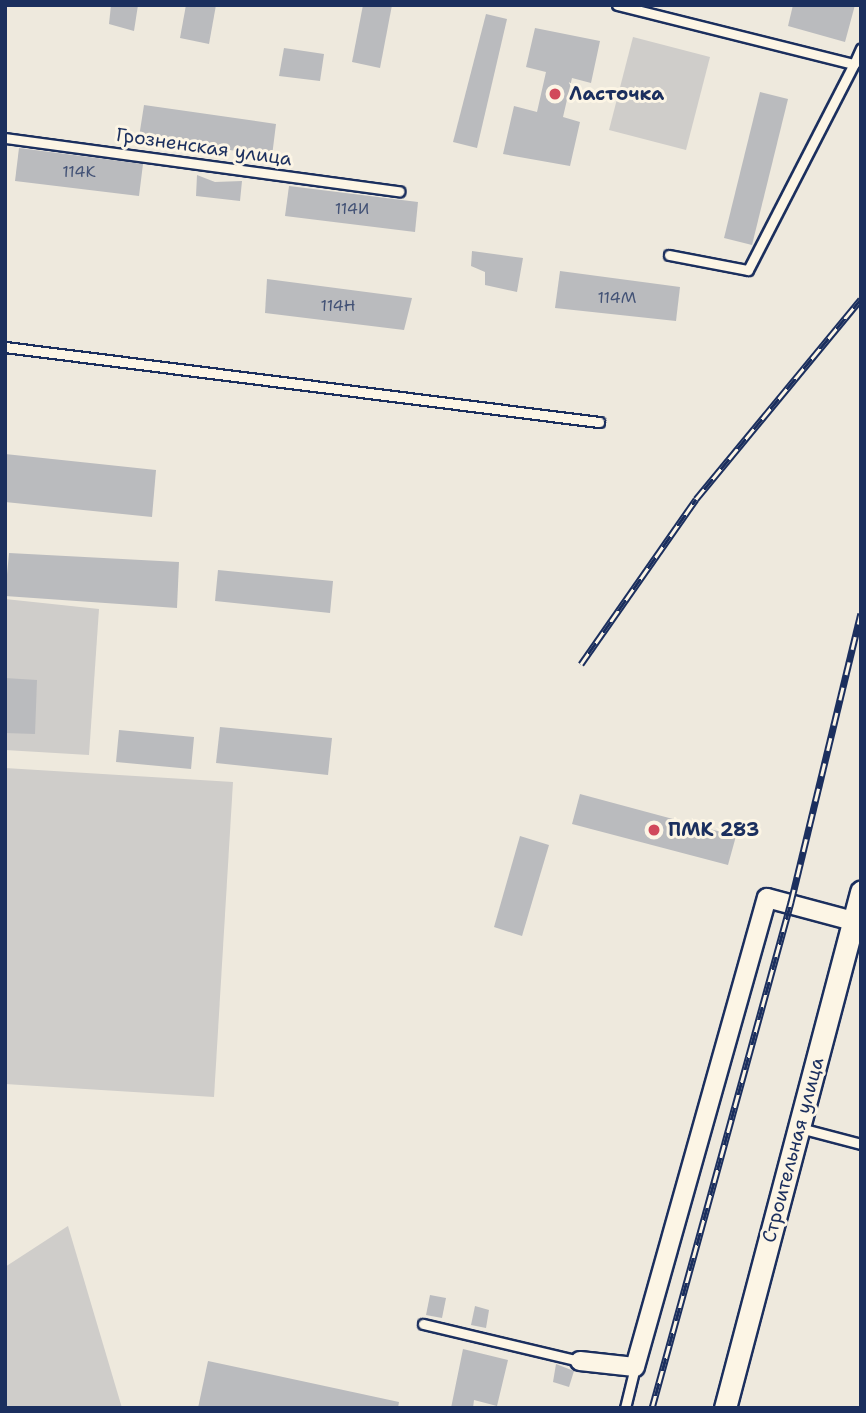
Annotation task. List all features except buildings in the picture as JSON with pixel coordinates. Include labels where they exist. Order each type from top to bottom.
[{"type":"street","name":"Строительная улица","points":[[725,1408],[861,892]]},
{"type":"street","points":[[580,1360],[635,1367],[767,898],[853,921]]},
{"type":"lane","points":[[617,5],[854,64]]},
{"type":"lane","points":[[669,255],[748,270],[861,48]]},
{"type":"lane","name":"Грозненская улица","points":[[5,138],[399,191]]},
{"type":"lane","points":[[5,347],[599,422]]},
{"type":"lane","points":[[800,1128],[861,1144]]},
{"type":"lane","points":[[423,1324],[580,1360]]},
{"type":"lane","points":[[625,1408],[635,1367]]},
{"type":"shaded area","points":[[633,37],[710,57],[686,150],[609,130]]},
{"type":"shaded area","points":[[5,599],[99,609],[89,755],[5,750]]},
{"type":"shaded area","points":[[5,768],[233,782],[214,1097],[5,1084]]},
{"type":"shaded area","points":[[68,1226],[122,1408],[5,1408],[5,1267]]},
{"type":"railway","points":[[581,664],[696,499],[861,299]]},
{"type":"railway","points":[[652,1408],[791,902],[861,613]]},
{"type":"place","name":"Ласточка","points":[[555,94]]},
{"type":"place","name":"ПМК 283","points":[[654,830]]}]
